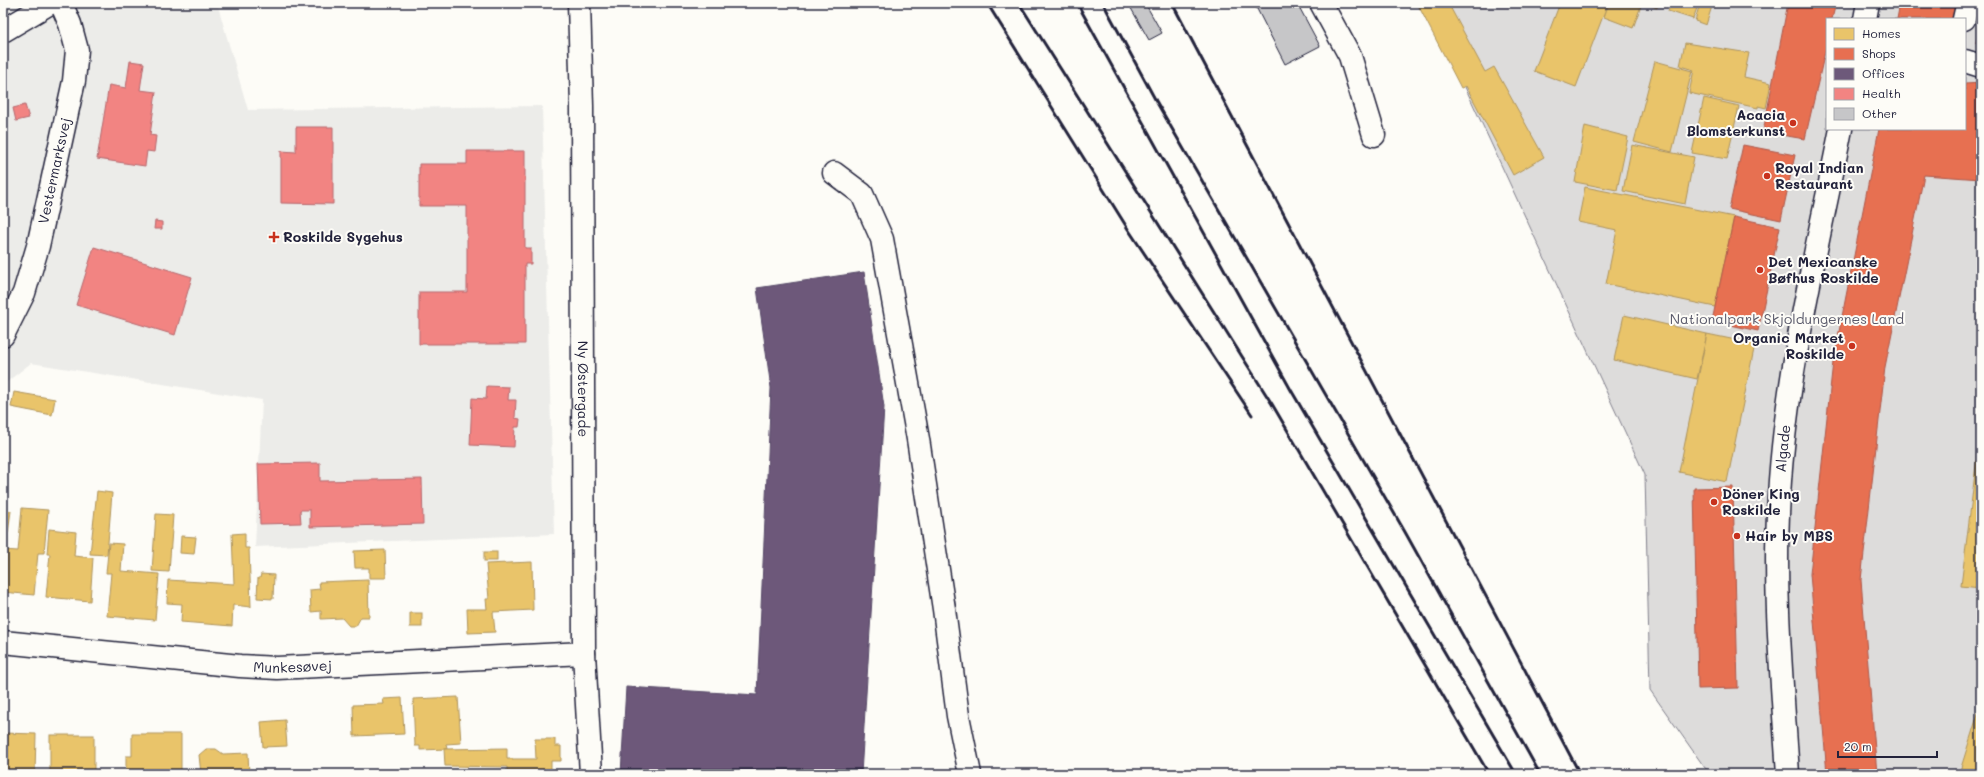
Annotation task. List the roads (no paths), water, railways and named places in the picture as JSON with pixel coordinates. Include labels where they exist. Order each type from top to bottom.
[{"type":"street","points":[[3,31],[50,3]]},
{"type":"street","name":"Vestermarksvej","points":[[3,335],[24,293],[38,246],[74,81],[77,50],[70,24],[61,3]]},
{"type":"street","name":"Ny Østergade","points":[[579,3],[582,106],[584,653],[591,774]]},
{"type":"street","points":[[1321,3],[1350,56],[1374,135]]},
{"type":"street","points":[[1865,18],[1868,3]]},
{"type":"street","points":[[1966,61],[1981,66]]},
{"type":"street","name":"Algade","points":[[1788,774],[1777,583],[1779,496],[1793,371],[1842,130]]},
{"type":"street","points":[[834,173],[862,194],[882,239],[918,439],[944,609],[958,716],[970,774]]},
{"type":"street","name":"Munkesøvej","points":[[3,642],[240,666],[277,668],[584,653]]},
{"type":"railway","points":[[987,3],[1128,229],[1252,415]]},
{"type":"railway","points":[[1019,3],[1272,404],[1489,774]]},
{"type":"railway","points":[[1077,3],[1291,390],[1516,774]]},
{"type":"railway","points":[[1103,3],[1156,101],[1405,532],[1540,774]]},
{"type":"railway","points":[[1172,3],[1580,774]]},
{"type":"place","name":"Acacia Blomsterkunst","points":[[1793,123]]},
{"type":"place","name":"Royal Indian Restaurant","points":[[1767,176]]},
{"type":"place","name":"Roskilde Sygehus","points":[[274,237]]},
{"type":"place","name":"Det Mexicanske Bøfhus Roskilde","points":[[1760,270]]},
{"type":"place","name":"Organic Market Roskilde","points":[[1852,346]]},
{"type":"place","name":"Döner King Roskilde","points":[[1714,502]]},
{"type":"place","name":"Hair by MBS","points":[[1737,536]]},
{"type":"park label","name":"Nationalpark Skjoldungernes Land","points":[[1787,319]]}]
